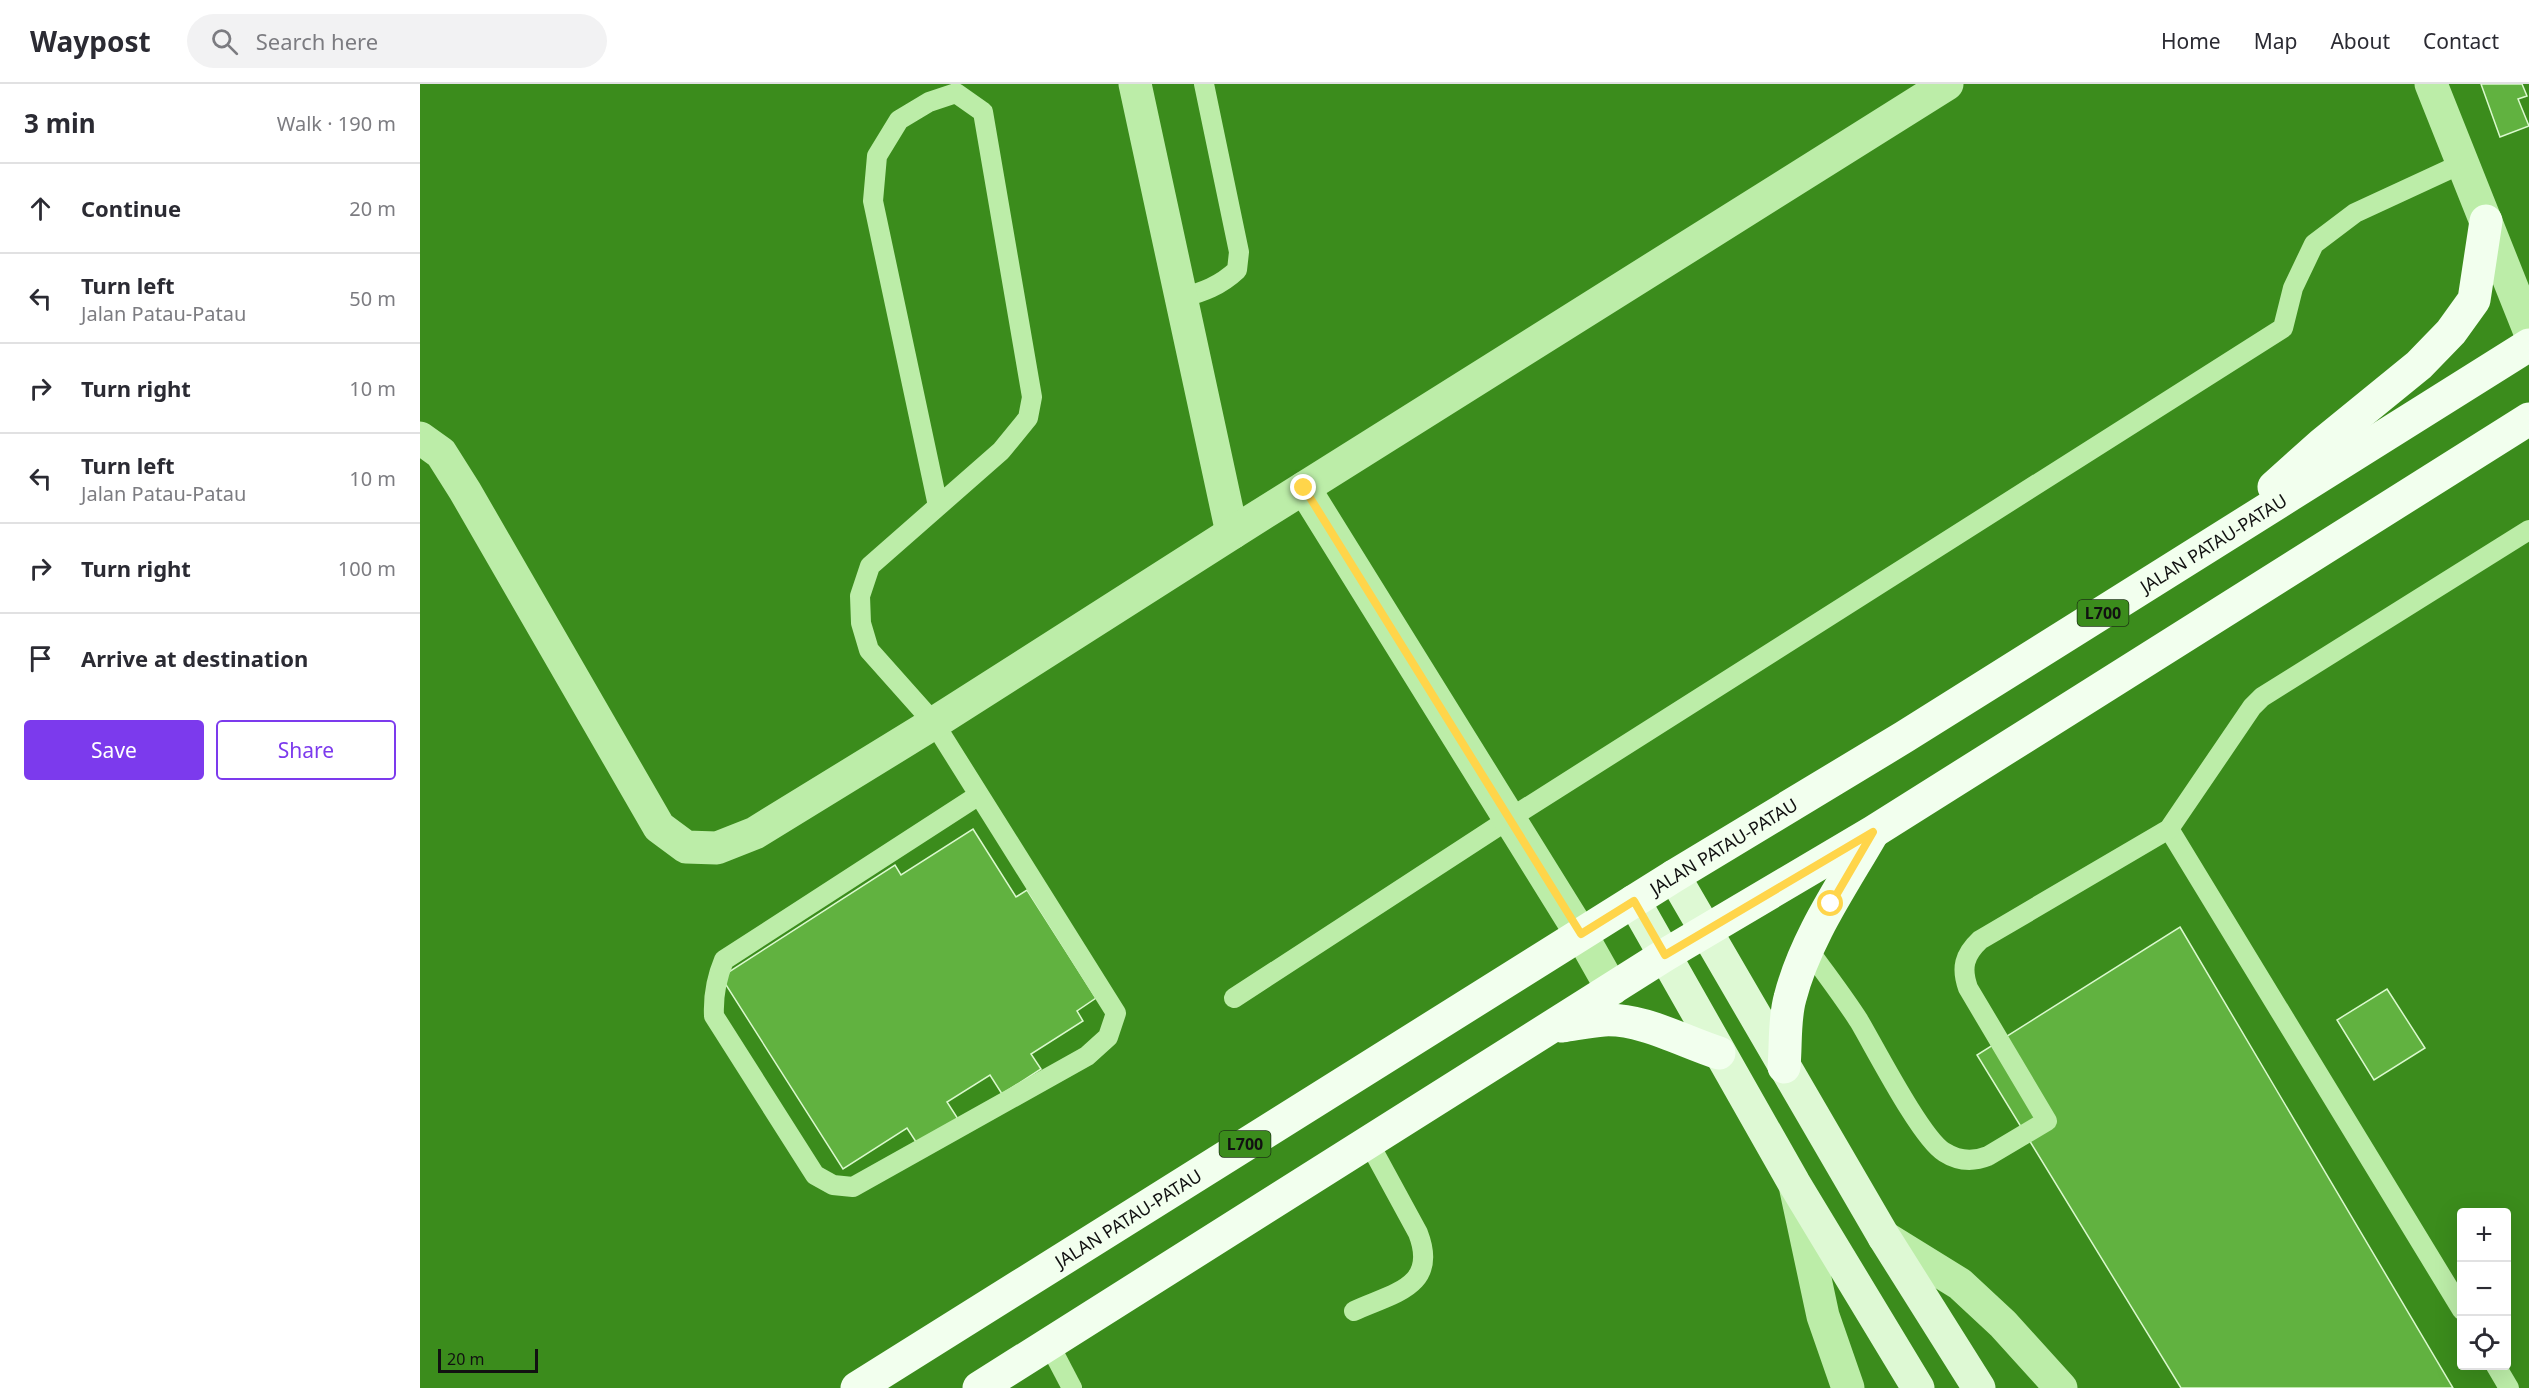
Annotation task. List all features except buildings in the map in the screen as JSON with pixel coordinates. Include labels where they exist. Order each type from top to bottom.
[{"type":"main road","points":[[2208,547],[2322,444],[2419,365],[2451,332],[2474,300],[2486,221]]},
{"type":"main road","name":"JALAN PATAU-PATAU","points":[[857,1388],[1581,934],[1914,731],[2529,345]]},
{"type":"main road","points":[[978,1388],[1665,955],[1873,832],[2529,419]]},
{"type":"main road","points":[[1784,1067],[1789,1000],[1808,949],[1873,832]]},
{"type":"main road","points":[[1552,1028],[1606,1020],[1658,1030],[1719,1053]]},
{"type":"street","points":[[1135,84],[1232,533]]},
{"type":"street","points":[[420,438],[441,453],[465,491],[659,827],[686,847],[717,848],[755,833],[934,723],[1947,84]]},
{"type":"street","points":[[2431,84],[2529,330]]},
{"type":"street","points":[[1304,488],[1581,934],[1612,990]]},
{"type":"street","points":[[1674,876],[1705,933],[1884,1237],[1979,1388]]},
{"type":"street","points":[[1634,901],[1794,1183],[1918,1388]]},
{"type":"street","points":[[1794,1183],[1823,1316],[1848,1388]]},
{"type":"street","points":[[1884,1237],[1960,1284],[2003,1324],[2061,1388]]},
{"type":"lane","points":[[1181,297],[1201,293],[1224,282],[1237,270],[1239,252],[1204,84]]},
{"type":"lane","points":[[938,506],[873,201],[877,156],[899,120],[929,102],[956,93],[983,112],[1032,397],[1028,418],[1016,434],[938,506],[870,566],[860,596],[861,623],[869,650],[934,723],[1116,1013],[1108,1037],[1088,1056],[853,1187],[833,1185],[815,1175],[714,1016],[713,997],[717,977],[724,960],[979,795]]},
{"type":"lane","points":[[1234,998],[1509,819],[2283,328],[2293,288],[2314,244],[2355,213],[2462,164]]},
{"type":"lane","points":[[1808,949],[1857,1018],[1927,1135],[1943,1152],[1961,1160],[1977,1161],[2047,1120],[1968,988],[1963,975],[1964,961],[1970,949],[1980,940],[2169,829],[2256,702],[2529,530]]},
{"type":"lane","points":[[2169,829],[2457,1302]]},
{"type":"lane","points":[[1354,1311],[1414,1284],[1422,1271],[1423,1260],[1422,1244],[1418,1233],[1369,1143]]},
{"type":"lane","points":[[1049,1344],[1072,1388]]},
{"type":"lane","points":[[2499,1370],[2509,1388]]},
{"type":"route","points":[[1304,488],[1581,934],[1634,901],[1665,955],[1873,832],[1831,904]]}]
